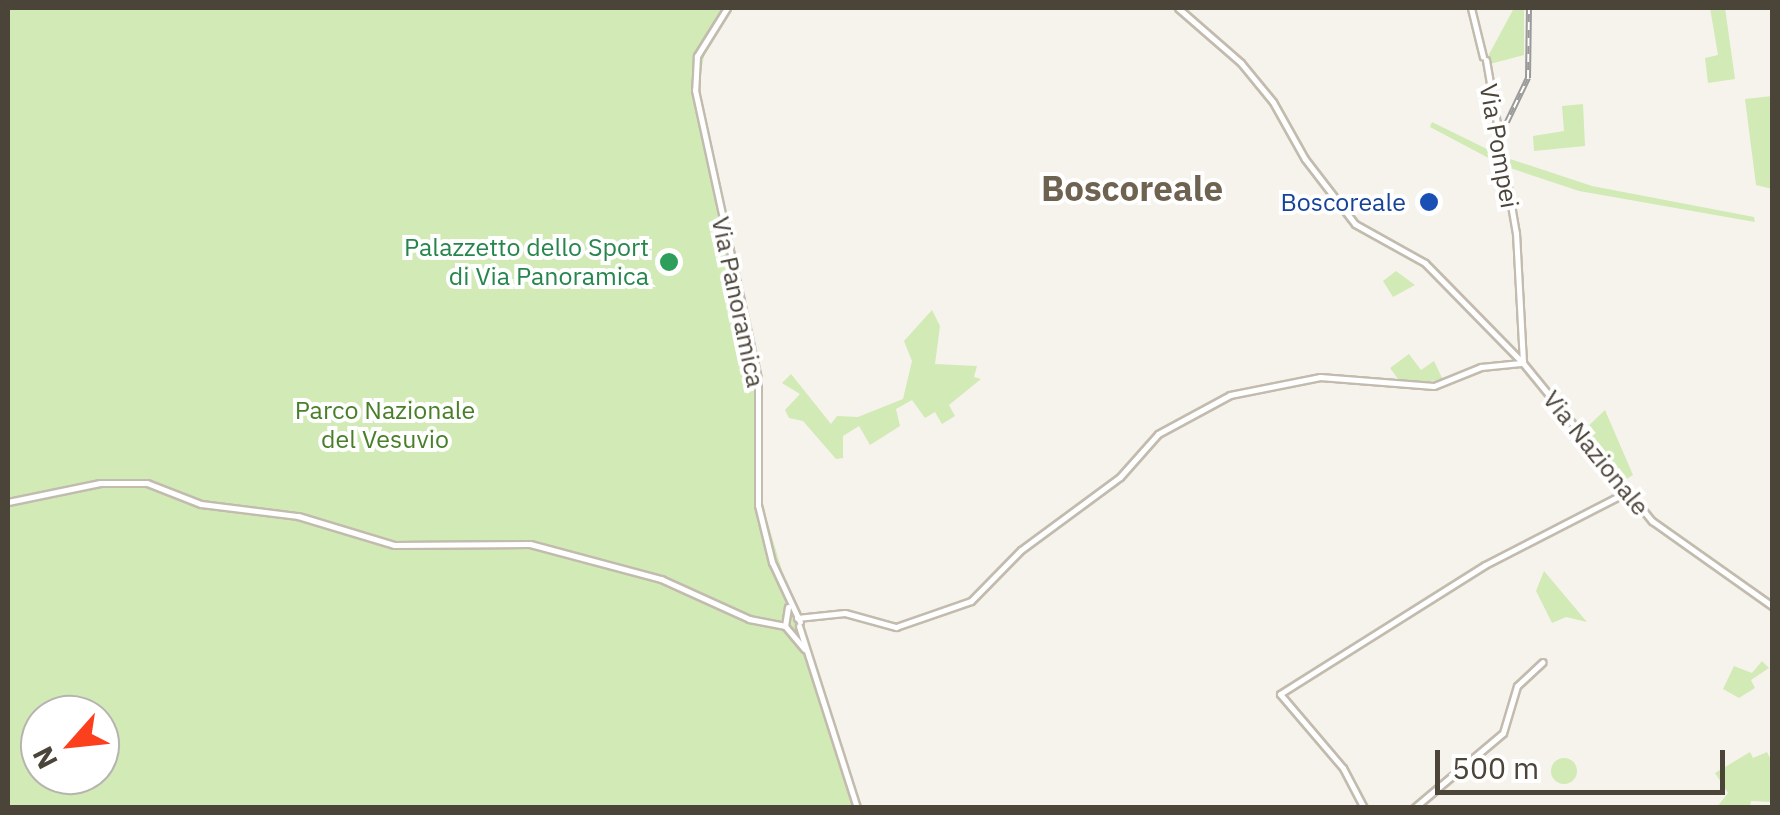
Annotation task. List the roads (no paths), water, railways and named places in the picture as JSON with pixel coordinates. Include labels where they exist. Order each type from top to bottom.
[{"type":"street","name":"Via Panoramica","points":[[727,8],[697,56],[695,90],[758,378],[758,505],[857,808]]},
{"type":"street","name":"Via Nazionale","points":[[1178,8],[1241,62],[1355,224],[1425,263],[1524,364],[1652,522],[1772,606]]},
{"type":"street","name":"Via Pompei","points":[[1471,8],[1516,233],[1524,364]]},
{"type":"street","points":[[8,502],[100,483],[147,483],[200,504],[298,516],[394,545],[530,544],[660,579],[749,619],[774,622],[866,615],[896,627],[971,601],[1021,550],[1120,476],[1175,421],[1248,389],[1320,376],[1442,385],[1481,367],[1524,364]]},
{"type":"street","points":[[1364,808],[1312,727],[1280,694],[1485,565],[1629,491]]},
{"type":"street","name":"Via Panoramica","points":[[794,621],[806,652]]},
{"type":"street","points":[[1414,808],[1503,733],[1517,686],[1543,662]]},
{"type":"railway","points":[[1507,122],[1528,78],[1529,8]]},
{"type":"place","name":"Boscoreale","points":[[1429,202]]},
{"type":"place","name":"Palazzetto dello Sport di Via Panoramica","points":[[669,262]]},
{"type":"district","name":"Boscoreale","points":[[1132,188]]},
{"type":"park label","name":"Parco Nazionale del Vesuvio","points":[[385,426]]}]
